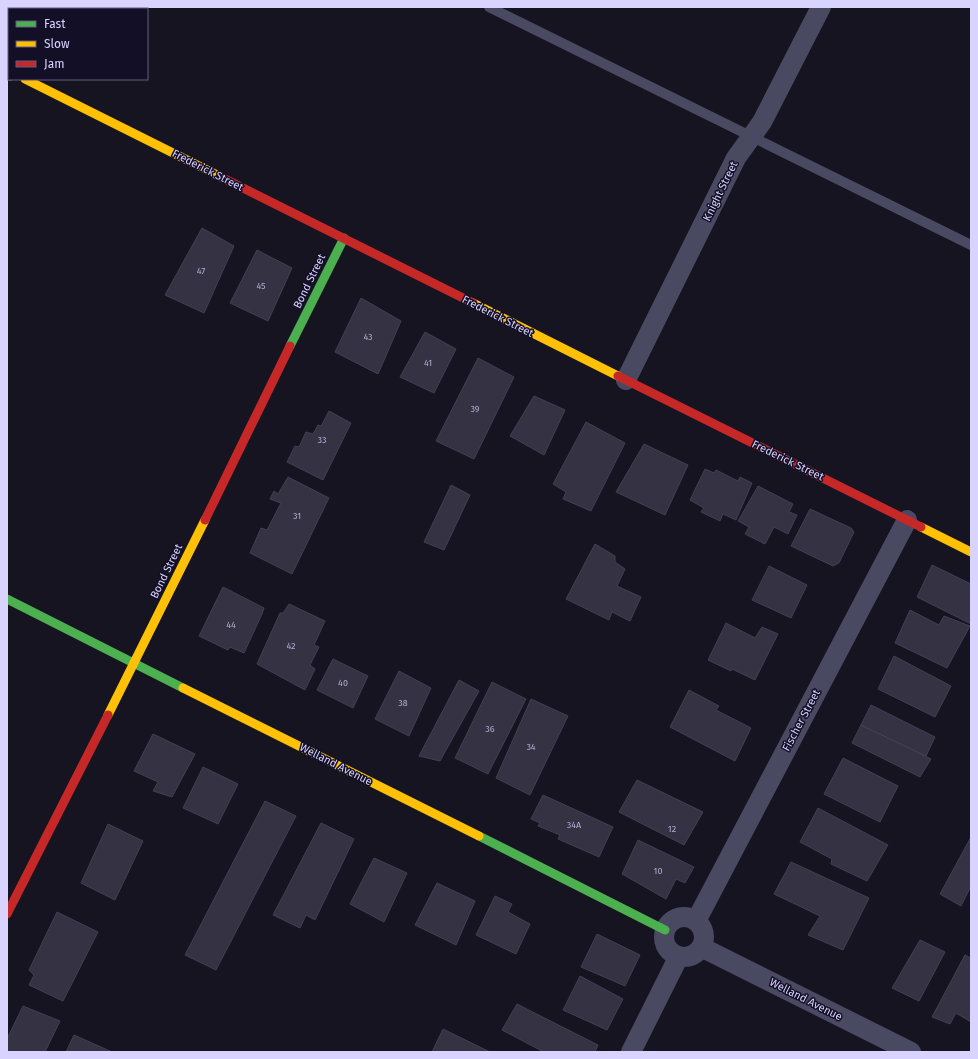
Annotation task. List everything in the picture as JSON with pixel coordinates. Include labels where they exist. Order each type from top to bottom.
[{"type":"street","name":"Knight Street","points":[[626,380],[736,158],[762,122],[821,7]]},
{"type":"street","name":"Frederick Street","points":[[27,80],[971,552]]},
{"type":"street","name":"Bond Street","points":[[7,914],[134,662],[344,238]]},
{"type":"street","name":"Fischer Street","points":[[696,921],[907,520]]},
{"type":"street","name":"Welland Avenue","points":[[7,599],[665,930]]},
{"type":"street","points":[[678,918],[692,918],[703,930],[704,938],[701,947],[693,955],[686,957],[679,956],[668,950],[665,945],[665,930],[672,921],[678,918]]},
{"type":"street","name":"Welland Avenue","points":[[701,947],[911,1052]]},
{"type":"street","points":[[631,1052],[679,956]]},
{"type":"lane","points":[[489,7],[971,245]]},
{"type":"building","points":[[202,228],[234,246],[204,313],[165,295]]},
{"type":"building","points":[[257,250],[292,268],[268,321],[230,303]]},
{"type":"building","points":[[361,298],[401,321],[378,374],[335,352]]},
{"type":"building","points":[[425,332],[456,349],[434,393],[400,377]]},
{"type":"building","points":[[478,358],[514,377],[474,459],[436,441]]},
{"type":"building","points":[[534,396],[565,410],[544,455],[510,436]]},
{"type":"building","points":[[329,411],[351,423],[323,480],[287,462],[295,446],[299,447],[306,432],[313,434],[318,425],[321,426]]},
{"type":"building","points":[[586,422],[625,443],[591,511],[563,499],[566,492],[553,484]]},
{"type":"building","points":[[644,444],[688,465],[665,515],[616,492]]},
{"type":"building","points":[[705,469],[714,473],[716,470],[738,481],[740,477],[752,483],[736,520],[723,514],[720,521],[701,512],[704,508],[690,500]]},
{"type":"building","points":[[288,477],[329,498],[292,574],[250,553],[261,528],[267,530],[281,503],[270,499],[274,491],[278,494]]},
{"type":"building","points":[[451,485],[470,495],[444,550],[424,542]]},
{"type":"building","points":[[758,486],[793,504],[789,512],[797,515],[788,534],[774,527],[765,544],[745,534],[749,527],[738,521]]},
{"type":"building","points":[[810,509],[851,528],[854,532],[839,563],[833,566],[791,546]]},
{"type":"building","points":[[595,544],[615,556],[615,562],[625,569],[617,586],[641,597],[630,621],[612,612],[609,620],[566,599]]},
{"type":"building","points":[[932,565],[971,584],[971,624],[917,597]]},
{"type":"building","points":[[769,566],[807,585],[791,618],[752,600]]},
{"type":"building","points":[[223,587],[264,608],[244,653],[230,647],[228,650],[199,636]]},
{"type":"building","points":[[289,604],[325,621],[314,645],[319,647],[310,665],[315,669],[305,690],[257,664],[280,613],[283,613]]},
{"type":"building","points":[[910,610],[939,625],[944,616],[970,626],[947,668],[895,643]]},
{"type":"building","points":[[726,623],[755,638],[762,627],[778,634],[755,680],[708,660]]},
{"type":"building","points":[[894,656],[951,686],[935,717],[878,689]]},
{"type":"building","points":[[333,659],[368,676],[353,708],[317,690]]},
{"type":"building","points":[[399,671],[431,688],[409,736],[375,719]]},
{"type":"building","points":[[459,680],[479,691],[440,761],[419,756]]},
{"type":"building","points":[[492,682],[526,699],[488,774],[455,758]]},
{"type":"building","points":[[689,690],[719,706],[716,710],[751,728],[735,761],[670,727]]},
{"type":"building","points":[[531,699],[568,716],[530,795],[496,778]]},
{"type":"building","points":[[871,705],[935,737],[926,756],[861,725]]},
{"type":"building","points":[[861,725],[931,759],[920,777],[852,743]]},
{"type":"building","points":[[153,734],[195,754],[172,797],[153,791],[158,782],[134,771]]},
{"type":"building","points":[[843,758],[898,786],[880,822],[824,794]]},
{"type":"building","points":[[203,767],[238,784],[218,824],[183,808]]},
{"type":"building","points":[[637,780],[703,812],[684,845],[619,812]]},
{"type":"building","points":[[543,795],[613,827],[599,857],[558,839],[560,835],[538,826],[540,823],[531,819]]},
{"type":"building","points":[[265,801],[296,816],[216,970],[185,955]]},
{"type":"building","points":[[818,808],[888,845],[867,881],[831,864],[832,859],[800,842]]},
{"type":"building","points":[[321,823],[354,839],[315,920],[306,915],[300,928],[273,915]]},
{"type":"building","points":[[108,824],[143,841],[115,900],[81,883]]},
{"type":"building","points":[[971,837],[971,886],[961,906],[940,894]]},
{"type":"building","points":[[638,840],[694,867],[685,883],[676,879],[666,899],[622,874]]},
{"type":"building","points":[[374,858],[407,873],[384,922],[350,904]]},
{"type":"building","points":[[791,862],[869,898],[843,950],[808,935],[820,916],[774,894]]},
{"type":"building","points":[[437,883],[475,901],[456,945],[415,925]]},
{"type":"building","points":[[495,896],[512,904],[508,912],[530,924],[516,954],[476,935]]},
{"type":"building","points":[[57,912],[98,932],[63,1001],[29,985],[34,975],[29,970]]},
{"type":"building","points":[[597,934],[640,955],[625,986],[581,967]]},
{"type":"building","points":[[920,940],[945,952],[919,1001],[892,988]]},
{"type":"building","points":[[965,955],[971,958],[971,1022],[956,1013],[950,1024],[932,1017]]},
{"type":"building","points":[[580,976],[623,999],[607,1030],[563,1010]]},
{"type":"building","points":[[517,1004],[598,1045],[595,1052],[542,1052],[502,1030]]},
{"type":"building","points":[[23,1006],[60,1021],[45,1052],[7,1051],[7,1039]]},
{"type":"building","points":[[443,1029],[490,1052],[432,1052]]},
{"type":"building","points":[[74,1035],[112,1052],[66,1052]]},
{"type":"traffic: fast","points":[[290,346],[344,238]]},
{"type":"traffic: fast","points":[[7,599],[183,688]]},
{"type":"traffic: fast","points":[[479,836],[665,930]]},
{"type":"traffic: slow","points":[[27,80],[221,177]]},
{"type":"traffic: slow","points":[[473,303],[618,376]]},
{"type":"traffic: slow","points":[[108,715],[205,520]]},
{"type":"traffic: slow","points":[[921,527],[971,552]]},
{"type":"traffic: slow","points":[[183,688],[479,836]]},
{"type":"traffic: jam","points":[[221,177],[473,303]]},
{"type":"traffic: jam","points":[[205,520],[290,346]]},
{"type":"traffic: jam","points":[[618,376],[921,527]]},
{"type":"traffic: jam","points":[[7,914],[108,715]]}]
